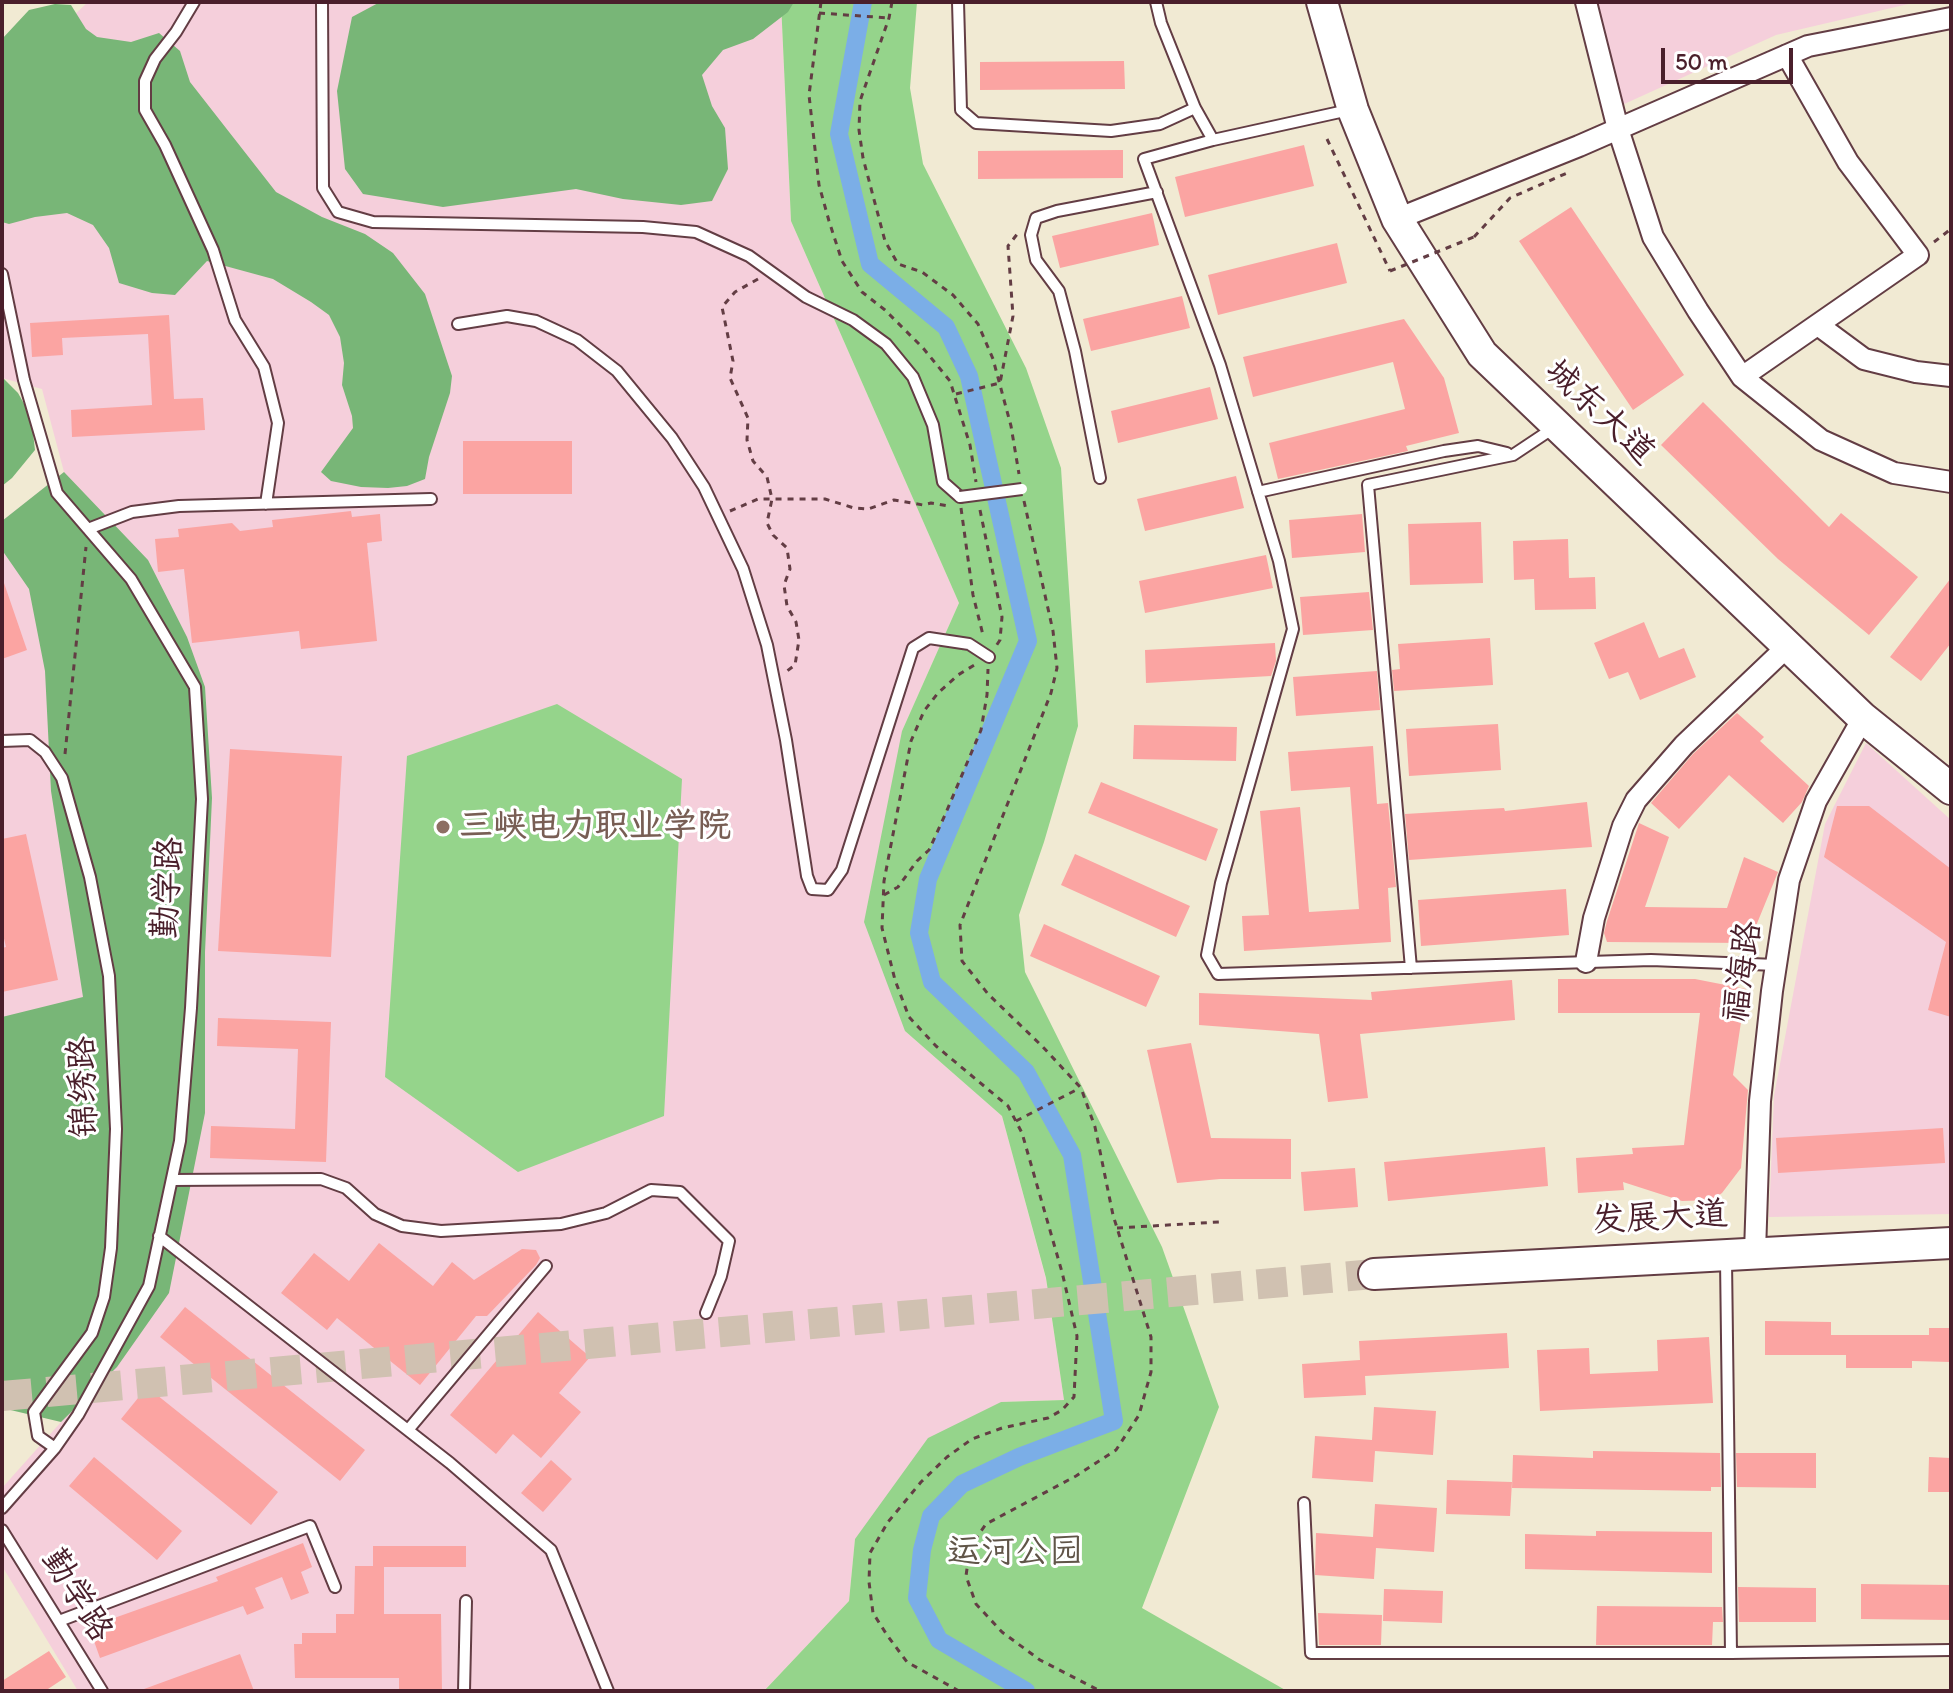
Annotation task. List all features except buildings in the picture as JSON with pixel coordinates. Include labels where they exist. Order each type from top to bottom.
[{"type":"main road","name":"城东大道","points":[[1322,2],[1353,110],[1405,216],[1482,354],[1863,718],[1951,789]]},
{"type":"main road","name":"城东大道","points":[[1340,2],[1405,216],[1495,343],[1889,716],[1951,767]]},
{"type":"main road","name":"发展大道","points":[[1374,1274],[1951,1243]]},
{"type":"street","points":[[1586,2],[1618,129],[1653,237],[1742,377],[1821,440],[1894,473],[1951,482]]},
{"type":"street","points":[[1405,216],[1618,129],[1808,46],[1948,13]]},
{"type":"street","points":[[1742,377],[1918,255],[1848,162],[1787,55]]},
{"type":"street","points":[[1818,325],[1864,359],[1916,372],[1951,376]]},
{"type":"street","points":[[1586,962],[1599,903],[1623,826],[1636,800],[1684,745],[1789,645]]},
{"type":"street","name":"福海路","points":[[1741,1253],[1789,880],[1816,801],[1863,718]]},
{"type":"lane","points":[[194,2],[155,59],[145,81],[145,110],[165,145],[213,250],[235,320],[264,367],[278,423],[266,504]]},
{"type":"lane","points":[[322,2],[323,188],[338,212],[373,222],[643,227],[696,232],[749,256],[806,297],[853,320],[886,344],[913,377],[933,425],[943,482],[960,497],[1022,489]]},
{"type":"lane","points":[[958,2],[961,110],[976,123],[1111,131],[1160,124],[1195,108]]},
{"type":"lane","points":[[1156,2],[1161,23],[1195,108],[1213,140]]},
{"type":"lane","points":[[1353,110],[1213,140],[1144,159],[1220,365],[1279,561],[1293,629],[1221,883],[1207,955],[1218,974],[1651,960],[1776,965]]},
{"type":"lane","points":[[1100,478],[1075,351],[1059,291],[1036,260],[1031,235],[1036,218],[1057,211],[1157,192]]},
{"type":"lane","name":"勤学路","points":[[2,274],[24,380],[57,493],[131,579],[195,687],[202,799],[191,1008],[180,1141],[149,1286],[78,1415],[55,1448],[2,1508]]},
{"type":"lane","points":[[458,324],[507,316],[536,321],[577,340],[617,371],[672,438],[704,487],[743,569],[767,645],[807,876],[812,889],[828,890],[842,870],[913,648],[929,638],[969,644],[989,657]]},
{"type":"lane","points":[[1411,968],[1368,485],[1513,455],[1557,426]]},
{"type":"lane","points":[[1258,492],[1478,446],[1513,455]]},
{"type":"lane","points":[[88,529],[132,512],[179,506],[431,499]]},
{"type":"lane","name":"锦绣路","points":[[2,741],[30,740],[45,752],[62,778],[90,877],[109,976],[116,1129],[111,1248],[104,1297],[92,1333],[34,1412],[38,1436],[55,1448]]},
{"type":"lane","points":[[172,1180],[321,1179],[346,1188],[375,1214],[402,1226],[441,1231],[561,1224],[606,1213],[651,1190],[680,1192],[729,1241],[721,1276],[706,1313]]},
{"type":"lane","points":[[159,1236],[408,1430],[551,1550],[608,1691]]},
{"type":"lane","points":[[1731,1653],[1741,1253]]},
{"type":"lane","points":[[408,1430],[546,1266]]},
{"type":"lane","points":[[1304,1503],[1311,1653],[1951,1650]]},
{"type":"lane","points":[[59,1621],[310,1526],[335,1587]]},
{"type":"lane","name":"勤学路","points":[[2,1530],[102,1691]]},
{"type":"lane","points":[[464,1691],[466,1601]]},
{"type":"path","points":[[821,2],[809,95],[812,135],[819,185],[842,261],[862,292],[923,348],[950,381],[970,445],[976,485]]},
{"type":"path","points":[[892,2],[860,101],[859,130],[863,158],[885,241],[898,264],[922,272],[953,295],[978,324],[1000,383],[1011,426],[1053,631],[1057,668],[1051,693],[960,925],[962,961],[988,994],[1081,1088],[1095,1127],[1117,1228],[1151,1337],[1151,1372],[1139,1415],[1116,1450],[1076,1476],[986,1524],[970,1547],[966,1576],[976,1604],[1002,1632],[1040,1660],[1100,1691]]},
{"type":"path","points":[[819,13],[889,18]]},
{"type":"path","points":[[1327,139],[1390,271],[1474,237],[1510,198],[1573,170]]},
{"type":"path","points":[[1000,383],[1013,316],[1008,246],[1036,218]]},
{"type":"path","points":[[1918,255],[1951,229]]},
{"type":"path","points":[[771,272],[735,292],[722,307],[733,361],[730,378],[748,418],[747,440],[753,461],[767,477],[772,499],[767,523],[773,535],[787,548],[790,569],[784,585],[787,606],[796,622],[799,640],[795,665],[774,681]]},
{"type":"path","points":[[954,394],[1000,383]]},
{"type":"path","points":[[718,517],[758,499],[825,499],[868,509],[894,500],[950,506],[960,497]]},
{"type":"path","points":[[884,895],[898,887],[929,850],[981,730],[989,657],[973,595],[960,497]]},
{"type":"path","points":[[959,1691],[907,1662],[887,1635],[873,1613],[869,1582],[870,1553],[888,1522],[921,1482],[947,1457],[972,1439],[1002,1428],[1048,1418],[1062,1410],[1074,1397],[1077,1336],[1022,1133],[1008,1106],[936,1046],[909,1017],[895,980],[882,928],[884,895],[905,768],[915,731],[924,711],[938,693],[958,675],[989,657],[1000,640],[1002,617],[978,498]]},
{"type":"path","points":[[62,778],[88,529]]},
{"type":"path","points":[[1016,1121],[1081,1088]]},
{"type":"path","points":[[1117,1228],[1219,1222]]},
{"type":"shaded area","name":"三峡电力职业学院","points":[[88,2],[781,2],[791,221],[959,603],[902,731],[905,1031],[1002,1116],[1046,1279],[1064,1400],[1001,1402],[855,1539],[849,1601],[764,1691],[78,1691],[2,1566],[2,1488],[61,1422],[2,1311],[2,521],[64,472],[42,389],[2,378],[2,83]]},
{"type":"shaded area","points":[[1597,2],[1917,2],[1776,35],[1622,105]]},
{"type":"shaded area","points":[[1866,743],[1951,820],[1951,1214],[1769,1217],[1774,1096],[1825,824]]},
{"type":"green space","points":[[380,2],[794,2],[788,12],[753,39],[723,50],[702,75],[712,106],[725,128],[728,169],[712,201],[681,205],[623,199],[576,189],[443,207],[363,194],[345,169],[337,91],[352,17]]},
{"type":"green space","name":"运河公园","points":[[781,2],[917,2],[910,88],[923,164],[1026,368],[1061,468],[1078,726],[1019,915],[1025,972],[1162,1247],[1219,1407],[1142,1608],[1287,1691],[764,1691],[849,1601],[855,1539],[928,1438],[1001,1402],[1064,1400],[1046,1278],[1002,1116],[905,1031],[864,922],[902,731],[959,603],[791,221]]},
{"type":"green space","points":[[55,4],[71,5],[86,29],[97,37],[131,42],[159,33],[180,51],[190,82],[276,192],[322,217],[365,234],[393,253],[425,294],[452,376],[425,479],[407,486],[361,487],[331,481],[321,472],[353,428],[342,385],[344,363],[340,337],[329,315],[311,302],[273,279],[207,261],[175,295],[152,293],[119,283],[109,248],[93,225],[67,213],[9,224],[2,222],[2,39],[29,10]]},
{"type":"green space","points":[[2,377],[18,393],[31,416],[35,450],[2,486]]},
{"type":"green space","points":[[64,472],[148,560],[187,637],[205,687],[212,798],[205,952],[205,1113],[169,1293],[117,1367],[61,1422],[2,1408],[2,1017],[83,997],[51,791],[45,671],[29,589],[2,550],[2,521]]},
{"type":"green space","points":[[557,704],[682,779],[664,1116],[518,1172],[385,1077],[407,756]]},
{"type":"waterway","points":[[863,2],[839,134],[870,264],[946,327],[969,376],[1028,641],[928,879],[919,933],[932,982],[1026,1072],[1072,1155],[1114,1421],[1019,1457],[962,1484],[931,1516],[922,1550],[917,1598],[939,1640],[1026,1691]]},
{"type":"tunnel","points":[[2,1396],[1374,1274]]},
{"type":"place","name":"三峡电力职业学院","points":[[443,827]]}]
